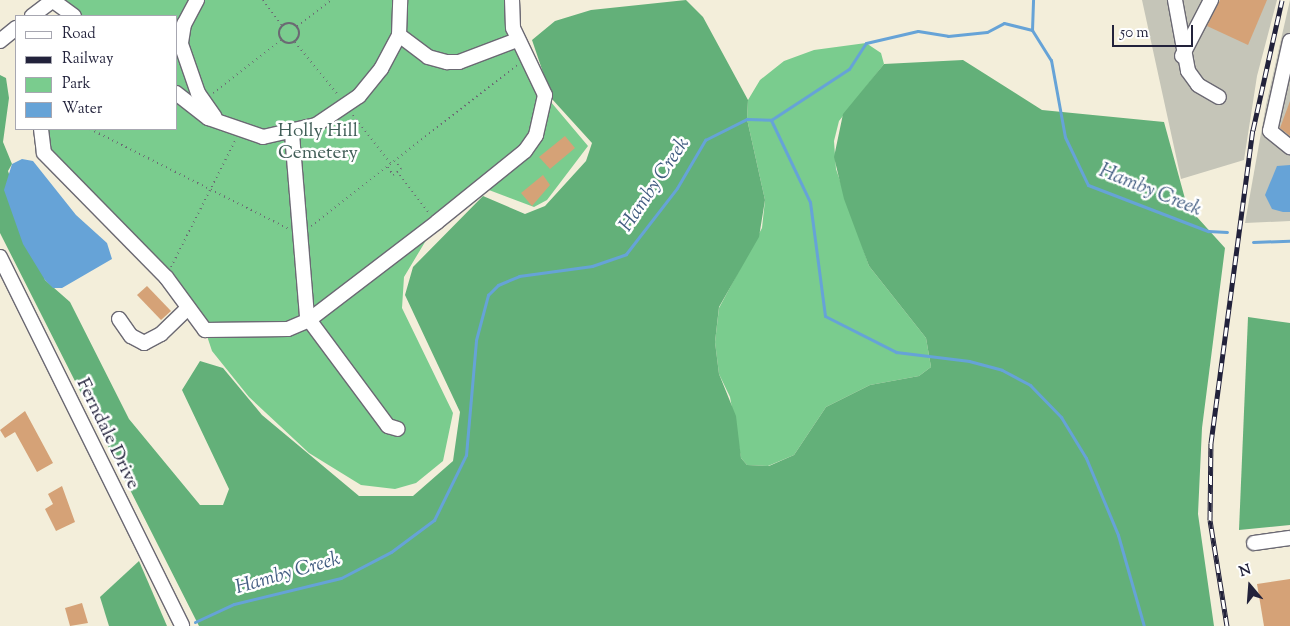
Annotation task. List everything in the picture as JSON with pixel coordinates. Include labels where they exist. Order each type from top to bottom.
[{"type":"street","points":[[33,15],[53,0],[73,15]]},
{"type":"street","points":[[197,0],[184,24],[179,56],[203,101],[219,122]]},
{"type":"street","points":[[41,130],[44,153],[166,277],[205,330],[216,332],[288,329],[309,320],[437,222],[525,151],[536,135],[545,95],[528,56],[517,40],[512,0]]},
{"type":"street","points":[[1174,0],[1182,56],[1198,86],[1219,96]]},
{"type":"street","points":[[1182,56],[1211,0]]},
{"type":"street","points":[[178,95],[219,122],[240,130],[263,136],[292,134],[347,106],[381,69],[399,35],[399,1]]},
{"type":"street","points":[[0,41],[15,29]]},
{"type":"street","points":[[399,35],[428,57],[447,62],[460,62],[517,40]]},
{"type":"street","points":[[1290,40],[1270,131],[1290,147]]},
{"type":"street","points":[[292,134],[309,320],[388,426],[398,429]]},
{"type":"street","name":"Ferndale Drive","points":[[0,257],[182,626]]},
{"type":"street","points":[[119,318],[131,336],[144,343],[161,334],[188,308]]},
{"type":"street","points":[[1254,543],[1290,538]]},
{"type":"path","points":[[263,0],[282,25],[281,40]]},
{"type":"path","points":[[282,25],[297,26],[331,0]]},
{"type":"path","points":[[295,42],[297,26]]},
{"type":"path","points":[[203,101],[281,40],[295,42],[391,164]]},
{"type":"path","points":[[92,130],[301,235],[528,56]]},
{"type":"path","points":[[166,277],[240,130]]},
{"type":"path","points":[[388,167],[393,175],[401,169],[395,161]]},
{"type":"path","points":[[397,171],[437,222]]},
{"type":"shaded area","points":[[1142,0],[1277,0],[1257,76],[1244,160],[1181,179]]},
{"type":"shaded area","points":[[1290,0],[1290,221],[1245,223],[1266,105]]},
{"type":"green space","name":"Holly Hill Cemetery","points":[[53,0],[511,0],[513,28],[545,95],[588,146],[547,200],[534,207],[481,187],[437,222],[404,277],[402,308],[453,413],[443,461],[416,483],[395,489],[361,485],[309,453],[249,397],[212,351],[205,330],[60,171],[41,130],[178,130],[178,15],[73,15]]},
{"type":"green space","points":[[686,0],[703,17],[748,100],[747,119],[765,200],[759,237],[719,307],[715,342],[719,374],[736,416],[741,458],[747,465],[769,466],[794,455],[826,407],[870,385],[919,376],[931,367],[926,338],[869,266],[844,199],[834,157],[843,114],[884,64],[963,60],[1042,110],[1164,122],[1187,206],[1225,248],[1202,428],[1198,514],[1214,626],[199,626],[0,233],[0,75],[6,78],[9,98],[3,142],[12,164],[8,171],[45,280],[70,302],[129,419],[200,505],[223,505],[229,489],[182,390],[200,361],[223,368],[262,415],[359,496],[413,496],[453,461],[460,412],[405,295],[413,267],[483,196],[525,214],[545,206],[586,161],[592,143],[552,99],[532,40],[555,21],[591,10]]},
{"type":"green space","points":[[866,43],[881,53],[884,64],[839,121],[834,141],[836,169],[869,266],[926,338],[931,367],[919,376],[870,385],[826,407],[794,455],[768,466],[747,465],[741,458],[730,397],[719,374],[715,342],[719,308],[762,228],[765,200],[747,119],[748,100],[760,80],[784,61],[814,50]]},
{"type":"green space","points":[[1248,317],[1290,323],[1290,525],[1239,530]]},
{"type":"green space","points":[[139,561],[167,626],[109,626],[100,597]]},
{"type":"water","points":[[22,159],[33,161],[76,215],[107,243],[112,259],[62,288],[53,288],[45,280],[23,244],[4,190],[12,164]]},
{"type":"water","points":[[1290,165],[1290,212],[1272,209],[1265,195],[1277,166]]},
{"type":"building","points":[[1220,0],[1267,0],[1248,45],[1207,26]]},
{"type":"building","points":[[1290,101],[1290,136],[1280,128]]},
{"type":"building","points":[[565,136],[575,148],[550,169],[539,157]]},
{"type":"building","points":[[543,175],[550,185],[532,206],[521,193]]},
{"type":"building","points":[[147,286],[171,311],[161,320],[137,295]]},
{"type":"building","points":[[25,411],[53,463],[37,472],[15,432],[5,438],[0,430]]},
{"type":"building","points":[[62,486],[75,522],[56,531],[45,509],[53,504],[48,494]]},
{"type":"building","points":[[1290,579],[1290,626],[1264,626],[1257,584]]},
{"type":"building","points":[[82,603],[88,623],[70,626],[65,608]]},
{"type":"waterway","points":[[1032,30],[1033,0]]},
{"type":"waterway","name":"Hamby Creek","points":[[195,622],[234,604],[341,578],[391,552],[434,520],[466,455],[476,340],[488,295],[498,285],[519,276],[592,266],[626,254],[677,188],[705,140],[747,119],[771,120],[849,69],[866,43],[918,31],[948,36],[987,32],[1004,23],[1032,30],[1051,60],[1065,137],[1088,185],[1208,231],[1227,232]]},
{"type":"waterway","points":[[771,120],[810,202],[825,316],[896,352],[969,361],[1002,370],[1030,385],[1061,417],[1086,458],[1118,535],[1144,626]]},
{"type":"waterway","name":"Hamby Creek","points":[[1253,242],[1290,241]]},
{"type":"railway","points":[[1227,626],[1210,520],[1211,443],[1253,130],[1282,0]]}]
